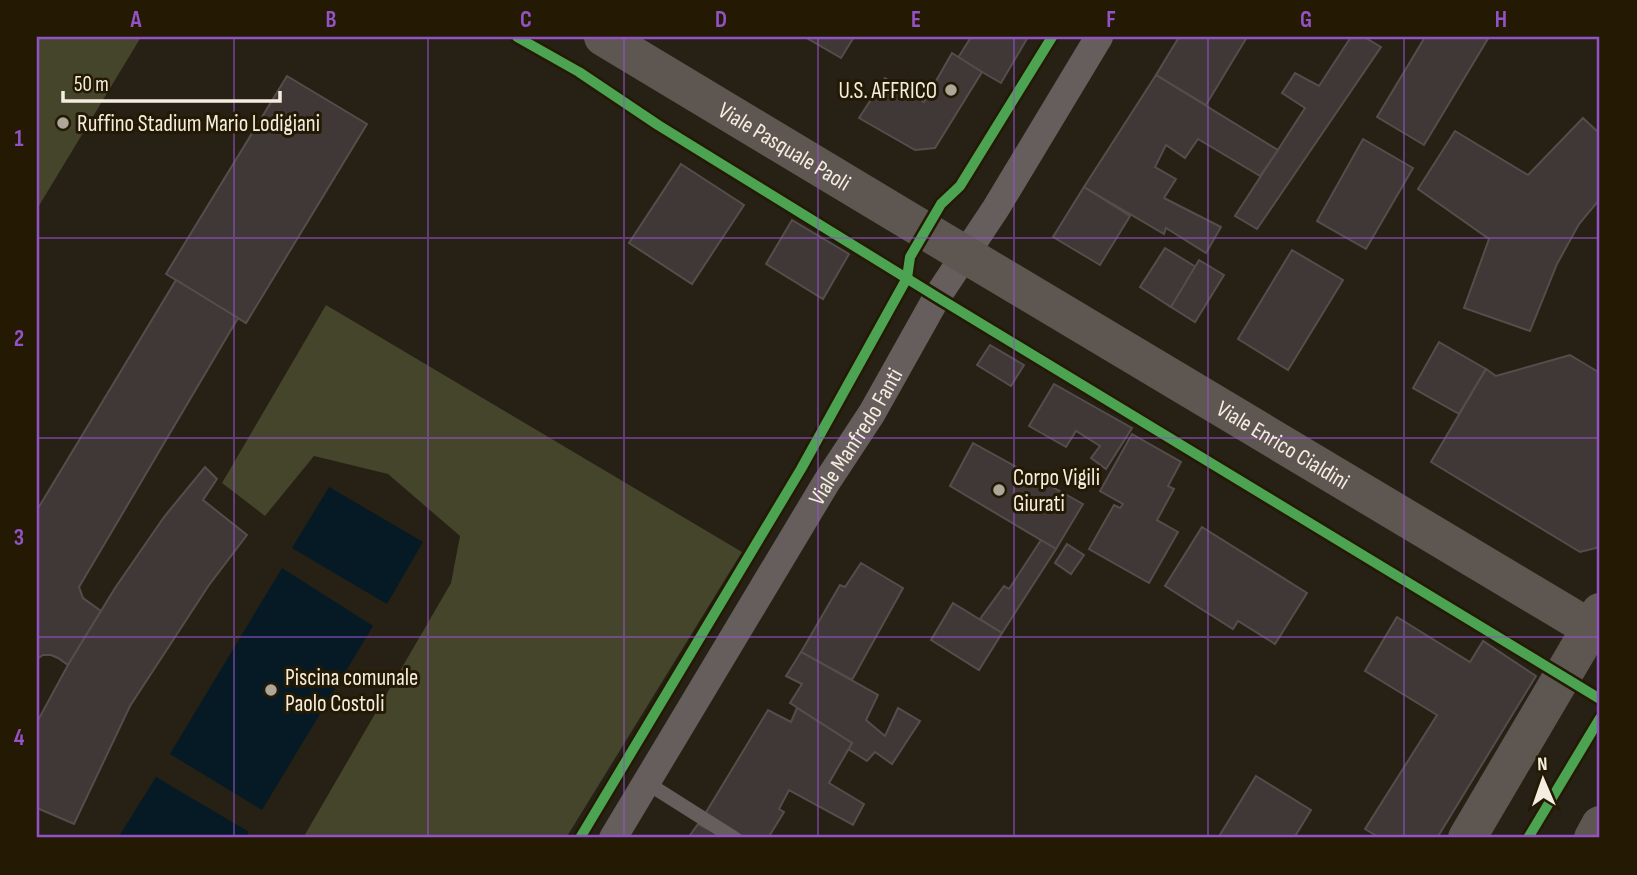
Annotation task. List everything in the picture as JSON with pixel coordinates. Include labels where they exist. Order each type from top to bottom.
[{"type":"street","name":"Viale Pasquale Paoli","points":[[603,37],[966,255]]},
{"type":"street","name":"Viale Manfredo Fanti","points":[[613,838],[872,413],[937,297],[1003,197],[1099,37]]},
{"type":"street","name":"Viale Enrico Cialdini","points":[[966,255],[1597,625]]},
{"type":"street","points":[[1467,838],[1597,625]]},
{"type":"street","points":[[1592,838],[1600,825]]},
{"type":"lane","points":[[647,783],[734,838]]},
{"type":"green space","name":"Ruffino Stadium Mario Lodigiani","points":[[37,37],[141,37],[37,209]]},
{"type":"green space","points":[[326,305],[742,552],[566,838],[303,838],[451,583],[460,536],[388,474],[314,456],[265,516],[222,483]]},
{"type":"water","name":"Piscina comunale Paolo Costoli","points":[[329,487],[423,542],[387,604],[292,548]]},
{"type":"water","name":"Piscina comunale Paolo Costoli","points":[[282,568],[373,626],[262,810],[170,754]]},
{"type":"water","points":[[156,777],[249,832],[245,838],[118,838]]},
{"type":"building","points":[[805,37],[854,37],[841,58]]},
{"type":"building","points":[[971,37],[1028,37],[1001,83],[958,58]]},
{"type":"building","points":[[1179,37],[1247,37],[1206,105],[1156,75]]},
{"type":"building","points":[[1351,37],[1364,37],[1381,47],[1257,229],[1235,216],[1305,108],[1282,93],[1295,73],[1319,86]]},
{"type":"building","points":[[1425,37],[1489,37],[1424,145],[1377,117]]},
{"type":"building","name":"U.S. AFFRICO","points":[[952,53],[982,72],[935,148],[915,150],[859,118],[885,78],[924,102]]},
{"type":"building","points":[[1156,75],[1278,150],[1260,176],[1198,139],[1185,158],[1166,145],[1155,167],[1176,179],[1164,198],[1221,227],[1206,253],[1166,228],[1164,234],[1084,187]]},
{"type":"building","points":[[287,76],[367,124],[246,323],[166,274]]},
{"type":"building","points":[[1583,118],[1600,134],[1600,199],[1579,224],[1557,264],[1530,331],[1464,308],[1489,239],[1418,189],[1455,131],[1528,175]]},
{"type":"building","points":[[1363,139],[1413,168],[1366,249],[1317,221]]},
{"type":"building","points":[[681,164],[744,205],[692,284],[629,243]]},
{"type":"building","points":[[1084,187],[1130,216],[1100,265],[1053,237]]},
{"type":"building","points":[[792,220],[849,254],[823,299],[766,264]]},
{"type":"building","points":[[1165,248],[1196,267],[1171,307],[1140,287]]},
{"type":"building","points":[[1292,250],[1343,280],[1288,370],[1238,339]]},
{"type":"building","points":[[1199,260],[1224,275],[1195,322],[1171,307]]},
{"type":"building","points":[[176,280],[238,318],[79,587],[83,598],[101,611],[68,665],[51,655],[43,655],[37,659],[37,510]]},
{"type":"building","points":[[1439,342],[1486,369],[1459,414],[1413,388]]},
{"type":"building","points":[[990,345],[1024,365],[1011,386],[977,365]]},
{"type":"building","points":[[1570,355],[1600,373],[1600,547],[1580,552],[1431,462],[1486,369],[1496,376]]},
{"type":"building","points":[[1054,384],[1132,428],[1106,469],[1091,458],[1100,446],[1076,431],[1066,447],[1029,426]]},
{"type":"building","points":[[1132,434],[1181,462],[1168,486],[1174,489],[1157,520],[1178,532],[1149,583],[1089,549],[1114,505],[1120,508],[1123,504],[1100,491]]},
{"type":"building","points":[[973,443],[1083,504],[1056,549],[950,486]]},
{"type":"building","points":[[205,467],[217,479],[203,500],[247,535],[209,585],[130,706],[74,824],[37,808],[37,722],[115,588],[164,517]]},
{"type":"building","points":[[1202,527],[1307,593],[1275,644],[1238,621],[1233,629],[1165,586]]},
{"type":"building","points":[[1041,540],[1056,549],[1002,633],[980,619],[1004,586],[1009,589]]},
{"type":"building","points":[[1067,544],[1084,555],[1071,574],[1055,563]]},
{"type":"building","points":[[861,563],[903,588],[852,680],[801,652],[840,585],[845,587]]},
{"type":"building","points":[[953,603],[1002,633],[979,670],[931,640]]},
{"type":"building","points":[[1397,617],[1470,662],[1483,641],[1536,676],[1437,838],[1380,838],[1365,829],[1437,715],[1365,671]]},
{"type":"building","points":[[801,652],[878,695],[866,720],[885,736],[898,708],[920,721],[892,764],[875,752],[867,761],[848,749],[852,743],[790,703],[802,684],[786,676]]},
{"type":"building","points":[[797,708],[852,743],[829,783],[864,804],[853,825],[789,790],[779,809],[784,812],[768,838],[746,838],[705,814],[768,710],[791,722]]},
{"type":"building","points":[[1256,776],[1311,810],[1294,838],[1218,838]]},
{"type":"building","points":[[698,824],[725,838],[688,838]]},
{"type":"cycle path","points":[[517,37],[579,72],[658,125],[937,297],[1600,699]]},
{"type":"cycle path","points":[[580,838],[801,469],[907,278],[910,257],[941,204],[960,186],[1052,37]]},
{"type":"cycle path","points":[[1528,838],[1600,718]]},
{"type":"place","name":"U.S. AFFRICO","points":[[951,90]]},
{"type":"place","name":"Ruffino Stadium Mario Lodigiani","points":[[63,123]]},
{"type":"place","name":"Corpo Vigili Giurati","points":[[999,490]]},
{"type":"place","name":"Piscina comunale Paolo Costoli","points":[[271,690]]}]
